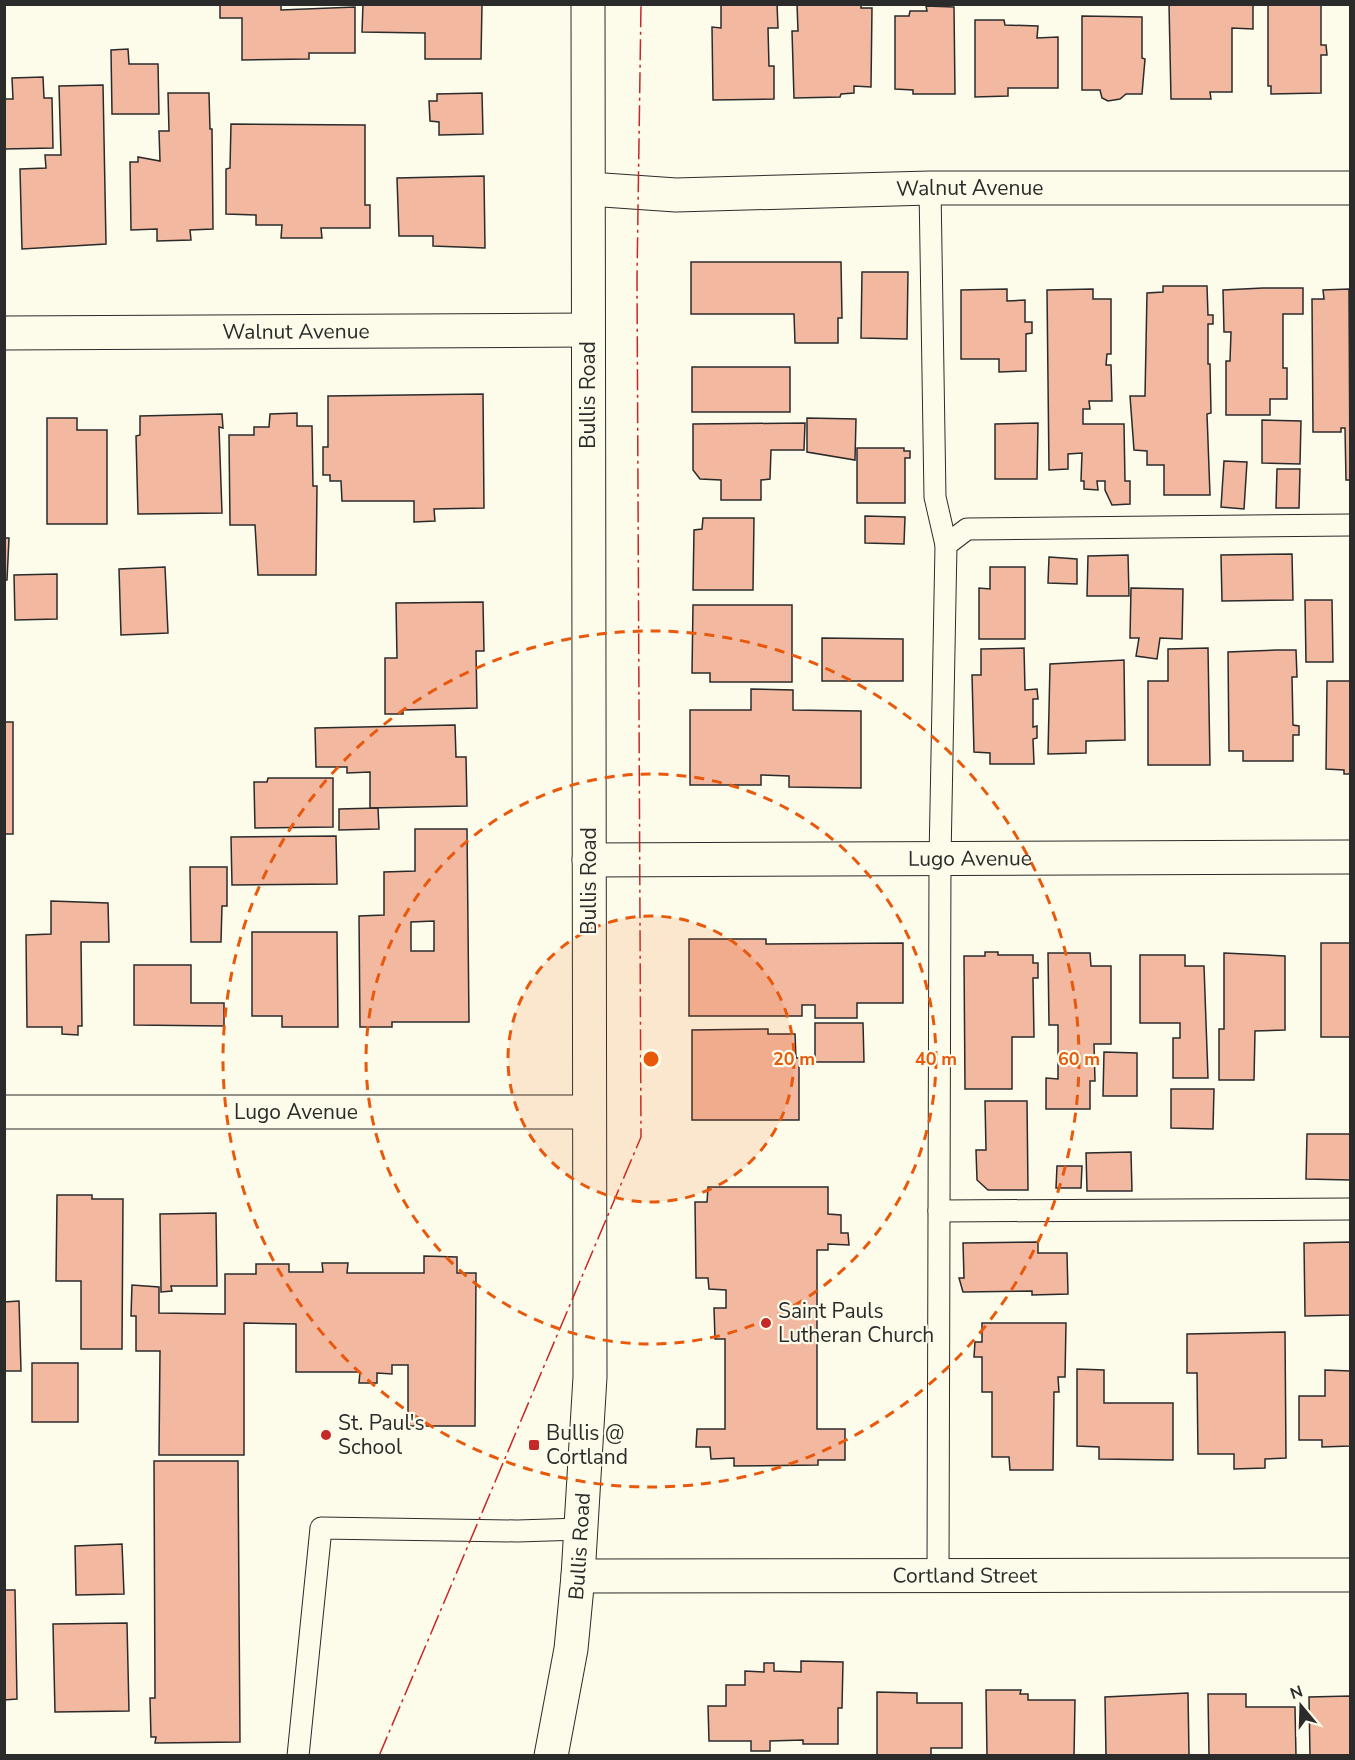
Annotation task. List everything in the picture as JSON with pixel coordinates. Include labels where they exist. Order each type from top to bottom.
[{"type":"street","name":"Bullis Road","points":[[551,1755],[571,1649],[579,1576],[590,1377],[588,4]]},
{"type":"street","name":"Walnut Avenue","points":[[589,189],[676,195],[930,188],[1350,188]]},
{"type":"street","name":"Walnut Avenue","points":[[4,333],[588,330]]},
{"type":"street","name":"Lugo Avenue","points":[[589,860],[1350,857]]},
{"type":"street","name":"Lugo Avenue","points":[[4,1112],[589,1112]]},
{"type":"street","name":"Cortland Street","points":[[579,1576],[1350,1575]]},
{"type":"lane","points":[[930,188],[935,497],[946,545],[940,859],[938,1575]]},
{"type":"lane","points":[[946,545],[967,529],[1350,525]]},
{"type":"lane","points":[[939,1211],[1350,1209]]},
{"type":"lane","points":[[298,1755],[321,1528],[517,1531],[581,1529]]},
{"type":"building","points":[[220,4],[281,4],[281,10],[355,7],[355,53],[309,53],[309,59],[242,60],[242,18],[220,18]]},
{"type":"building","points":[[363,4],[482,4],[481,59],[425,59],[425,33],[362,32]]},
{"type":"building","points":[[721,4],[777,4],[778,28],[768,28],[769,66],[774,66],[774,99],[713,100],[712,27],[721,28]]},
{"type":"building","points":[[797,4],[861,4],[861,8],[872,8],[871,87],[854,86],[854,93],[841,94],[840,97],[794,98],[792,31],[798,31]]},
{"type":"building","points":[[1169,4],[1253,4],[1253,29],[1232,28],[1232,92],[1210,92],[1211,99],[1171,99]]},
{"type":"building","points":[[1321,4],[1321,45],[1326,45],[1327,55],[1321,55],[1321,93],[1271,94],[1271,86],[1268,86],[1268,5]]},
{"type":"building","points":[[926,6],[954,7],[955,94],[913,94],[913,90],[895,89],[895,16],[909,16],[910,11],[927,11]]},
{"type":"building","points":[[1082,16],[1142,17],[1142,58],[1145,59],[1142,94],[1126,94],[1120,99],[1108,101],[1102,98],[1100,90],[1082,90]]},
{"type":"building","points":[[975,20],[1004,20],[1005,25],[1038,26],[1037,38],[1058,37],[1058,88],[1008,88],[1008,96],[975,97]]},
{"type":"building","points":[[128,49],[129,64],[158,64],[159,114],[112,114],[111,50]]},
{"type":"building","points":[[43,77],[44,98],[52,98],[53,148],[4,149],[4,99],[13,99],[12,78]]},
{"type":"building","points":[[103,85],[106,244],[22,249],[20,169],[46,168],[45,155],[61,155],[59,86]]},
{"type":"building","points":[[168,93],[209,93],[210,129],[212,129],[213,229],[190,230],[191,240],[157,241],[157,229],[131,230],[130,162],[138,162],[138,157],[160,161],[159,131],[169,131]]},
{"type":"building","points":[[482,93],[483,134],[439,135],[439,122],[430,121],[429,101],[437,101],[437,94]]},
{"type":"building","points":[[231,124],[365,125],[365,205],[370,205],[370,228],[321,228],[322,238],[281,238],[282,225],[256,225],[256,215],[226,214],[226,169],[230,168]]},
{"type":"building","points":[[484,176],[485,248],[433,246],[433,236],[399,236],[397,178]]},
{"type":"building","points":[[691,262],[841,262],[842,318],[838,318],[838,343],[795,343],[794,314],[691,314]]},
{"type":"building","points":[[862,272],[908,272],[907,339],[861,338]]},
{"type":"building","points":[[1163,286],[1207,286],[1208,315],[1213,315],[1213,324],[1208,324],[1211,413],[1207,414],[1210,495],[1164,495],[1164,465],[1147,465],[1147,451],[1134,450],[1130,396],[1145,396],[1147,293],[1163,292]]},
{"type":"building","points":[[1303,288],[1303,314],[1283,314],[1283,368],[1287,368],[1287,399],[1270,399],[1270,415],[1226,415],[1226,361],[1230,361],[1231,332],[1224,332],[1223,290]]},
{"type":"building","points":[[1007,289],[1007,301],[1025,300],[1025,322],[1032,322],[1032,333],[1026,334],[1026,371],[999,372],[999,359],[961,359],[961,290]]},
{"type":"building","points":[[1093,289],[1093,299],[1111,299],[1111,354],[1107,354],[1106,365],[1111,365],[1112,401],[1089,401],[1090,409],[1083,409],[1083,424],[1124,424],[1125,481],[1130,481],[1130,504],[1112,505],[1105,490],[1105,481],[1097,481],[1098,490],[1084,489],[1084,481],[1081,481],[1082,453],[1068,454],[1068,469],[1049,470],[1047,290]]},
{"type":"building","points":[[1349,289],[1350,480],[1346,480],[1345,428],[1341,428],[1341,432],[1313,432],[1312,299],[1324,299],[1323,290]]},
{"type":"building","points":[[692,367],[790,367],[790,412],[692,412]]},
{"type":"building","points":[[483,394],[484,508],[434,509],[435,521],[414,522],[414,501],[342,501],[341,481],[330,481],[330,475],[323,475],[323,447],[328,447],[328,396]]},
{"type":"building","points":[[297,413],[297,426],[312,426],[313,486],[317,486],[316,575],[258,575],[255,525],[230,525],[229,435],[254,435],[254,427],[269,427],[270,414]]},
{"type":"building","points":[[222,414],[223,428],[219,427],[222,513],[138,514],[136,436],[140,435],[140,416]]},
{"type":"building","points":[[47,418],[77,418],[77,430],[107,430],[107,524],[47,524]]},
{"type":"building","points":[[807,418],[856,419],[855,460],[807,452]]},
{"type":"building","points":[[1262,420],[1301,421],[1300,464],[1262,463]]},
{"type":"building","points":[[805,423],[804,450],[771,450],[770,479],[761,480],[761,500],[721,500],[721,480],[700,479],[693,470],[693,424]]},
{"type":"building","points":[[1038,423],[1037,479],[995,479],[995,424]]},
{"type":"building","points":[[857,448],[904,448],[904,451],[910,451],[910,458],[905,458],[905,503],[857,503]]},
{"type":"building","points":[[1224,461],[1247,462],[1244,509],[1221,507]]},
{"type":"building","points":[[1277,469],[1300,469],[1299,508],[1276,508]]},
{"type":"building","points":[[865,516],[905,517],[904,544],[865,543]]},
{"type":"building","points":[[703,518],[754,518],[753,590],[693,590],[694,530],[702,529]]},
{"type":"building","points":[[4,538],[9,538],[7,580],[4,580]]},
{"type":"building","points":[[1292,554],[1293,600],[1222,601],[1221,555]]},
{"type":"building","points":[[1128,555],[1129,596],[1087,596],[1088,556]]},
{"type":"building","points":[[1049,557],[1077,559],[1077,584],[1048,583]]},
{"type":"building","points":[[165,567],[168,633],[121,635],[119,569]]},
{"type":"building","points":[[990,567],[1025,567],[1025,639],[979,639],[979,588],[990,589]]},
{"type":"building","points":[[57,574],[57,619],[15,620],[14,575]]},
{"type":"building","points":[[1131,588],[1183,589],[1182,639],[1160,638],[1157,659],[1136,656],[1139,638],[1130,638]]},
{"type":"building","points":[[1305,600],[1332,600],[1333,662],[1306,662]]},
{"type":"building","points":[[483,602],[484,651],[476,651],[477,708],[403,710],[403,714],[385,714],[385,658],[397,658],[396,603]]},
{"type":"building","points":[[693,605],[792,605],[792,682],[710,682],[710,673],[692,673]]},
{"type":"building","points":[[822,638],[903,639],[903,681],[822,681]]},
{"type":"building","points":[[1024,648],[1025,690],[1037,689],[1038,699],[1033,699],[1033,727],[1037,726],[1037,738],[1033,739],[1034,764],[990,764],[990,753],[974,752],[972,675],[981,675],[981,649]]},
{"type":"building","points":[[1208,648],[1210,765],[1148,765],[1148,681],[1168,681],[1168,649]]},
{"type":"building","points":[[1296,650],[1297,677],[1292,677],[1293,725],[1299,726],[1299,735],[1293,735],[1293,761],[1243,761],[1243,751],[1229,751],[1228,652]]},
{"type":"building","points":[[1124,660],[1125,740],[1086,741],[1086,753],[1048,754],[1050,664]]},
{"type":"building","points":[[1327,681],[1350,681],[1350,774],[1344,774],[1344,770],[1326,769]]},
{"type":"building","points":[[751,689],[793,690],[793,710],[861,711],[861,788],[789,787],[789,776],[761,775],[761,785],[690,785],[690,710],[751,710]]},
{"type":"building","points":[[4,722],[13,722],[13,834],[4,834]]},
{"type":"building","points":[[455,725],[456,757],[466,757],[467,806],[370,808],[370,772],[347,773],[347,767],[316,767],[315,728]]},
{"type":"building","points":[[268,778],[333,778],[333,827],[255,828],[254,782],[267,782]]},
{"type":"building","points":[[378,808],[379,829],[339,830],[339,809]]},
{"type":"building","points":[[415,829],[467,829],[469,1022],[392,1022],[392,1027],[360,1027],[359,916],[384,915],[384,872],[415,871]],"holes":[[[434,921],[434,951],[411,951],[411,922]]]},
{"type":"building","points":[[336,836],[337,884],[232,885],[231,837]]},
{"type":"building","points":[[190,867],[227,867],[227,906],[222,906],[221,942],[191,942]]},
{"type":"building","points":[[51,901],[108,903],[109,942],[81,942],[82,1026],[78,1026],[78,1035],[62,1034],[62,1027],[27,1027],[26,935],[51,934]]},
{"type":"building","points":[[252,932],[337,932],[338,1027],[282,1027],[282,1016],[252,1016]]},
{"type":"building","points":[[689,939],[766,939],[766,944],[903,943],[903,1003],[857,1003],[857,1018],[815,1018],[815,1005],[802,1005],[802,1016],[689,1016]]},
{"type":"building","points":[[1321,943],[1350,943],[1350,1037],[1321,1037]]},
{"type":"building","points":[[985,952],[998,952],[998,955],[1033,955],[1033,963],[1038,963],[1038,978],[1033,978],[1034,1037],[1012,1037],[1012,1089],[965,1089],[964,956],[985,956]]},
{"type":"building","points":[[1048,953],[1090,953],[1091,966],[1111,966],[1111,1044],[1094,1044],[1095,1081],[1090,1081],[1090,1109],[1046,1109],[1046,1078],[1058,1079],[1058,1025],[1049,1025]]},
{"type":"building","points":[[1224,953],[1285,956],[1285,1030],[1255,1031],[1254,1080],[1219,1080],[1219,1029],[1224,1029]]},
{"type":"building","points":[[1140,955],[1185,955],[1185,966],[1204,966],[1208,1078],[1173,1078],[1173,1038],[1180,1038],[1180,1023],[1140,1023]]},
{"type":"building","points":[[134,965],[191,965],[191,1003],[224,1003],[224,1026],[134,1025]]},
{"type":"building","points":[[815,1023],[863,1023],[864,1062],[815,1062]]},
{"type":"building","points":[[768,1029],[768,1034],[795,1034],[796,1058],[799,1058],[799,1120],[692,1120],[692,1030]]},
{"type":"building","points":[[1104,1052],[1137,1053],[1137,1096],[1103,1096]]},
{"type":"building","points":[[1171,1089],[1214,1089],[1213,1129],[1171,1128]]},
{"type":"building","points":[[985,1101],[1027,1101],[1028,1190],[988,1190],[977,1180],[976,1150],[986,1150]]},
{"type":"building","points":[[1307,1134],[1350,1134],[1350,1180],[1306,1179]]},
{"type":"building","points":[[1131,1152],[1132,1191],[1087,1191],[1086,1153]]},
{"type":"building","points":[[1057,1166],[1082,1166],[1081,1188],[1056,1188]]},
{"type":"building","name":"Saint Pauls Lutheran Church","points":[[708,1187],[828,1187],[828,1214],[841,1215],[841,1233],[848,1233],[849,1245],[828,1244],[828,1250],[817,1250],[817,1429],[845,1429],[845,1460],[818,1460],[818,1465],[734,1466],[734,1458],[711,1459],[710,1447],[696,1447],[697,1429],[725,1429],[725,1339],[715,1339],[714,1308],[726,1308],[726,1290],[709,1289],[708,1278],[696,1278],[695,1202],[707,1202]]},
{"type":"building","points":[[57,1195],[92,1195],[92,1199],[123,1199],[122,1349],[81,1349],[81,1281],[56,1281]]},
{"type":"building","points":[[216,1213],[217,1286],[171,1286],[172,1291],[161,1292],[160,1214]]},
{"type":"building","points":[[1038,1242],[1038,1253],[1067,1253],[1068,1294],[1032,1295],[1032,1291],[963,1292],[959,1278],[964,1278],[963,1243]]},
{"type":"building","points":[[1350,1242],[1350,1315],[1305,1316],[1304,1243]]},
{"type":"building","points":[[424,1256],[457,1257],[457,1273],[476,1273],[475,1426],[408,1426],[408,1365],[392,1365],[392,1374],[377,1373],[377,1383],[359,1383],[360,1372],[296,1372],[296,1324],[244,1323],[244,1455],[159,1455],[160,1351],[136,1351],[136,1316],[131,1316],[132,1285],[159,1287],[159,1313],[225,1314],[225,1274],[256,1274],[256,1264],[289,1264],[289,1272],[323,1272],[322,1263],[348,1263],[347,1273],[424,1273]]},
{"type":"building","points":[[19,1301],[21,1371],[4,1371],[4,1302]]},
{"type":"building","points":[[982,1323],[1066,1323],[1065,1377],[1058,1377],[1059,1392],[1054,1392],[1053,1470],[1010,1470],[1009,1457],[992,1457],[992,1392],[982,1392],[982,1357],[974,1357],[975,1342],[982,1342]]},
{"type":"building","points":[[1285,1332],[1286,1458],[1265,1459],[1265,1468],[1234,1469],[1234,1454],[1198,1454],[1197,1373],[1187,1373],[1187,1334]]},
{"type":"building","points":[[32,1363],[78,1363],[78,1422],[32,1422]]},
{"type":"building","points":[[1077,1369],[1104,1370],[1104,1403],[1173,1403],[1173,1460],[1099,1459],[1099,1447],[1077,1446]]},
{"type":"building","points":[[1325,1370],[1350,1371],[1350,1446],[1322,1447],[1322,1440],[1299,1440],[1299,1396],[1325,1396]]},
{"type":"building","points":[[154,1461],[238,1461],[240,1742],[155,1743],[156,1737],[151,1737],[150,1698],[155,1698]]},
{"type":"building","points":[[122,1544],[124,1594],[76,1595],[75,1546]]},
{"type":"building","points":[[4,1590],[15,1590],[17,1699],[4,1700]]},
{"type":"building","points":[[127,1623],[129,1711],[55,1712],[53,1624]]},
{"type":"building","points":[[801,1661],[843,1662],[842,1708],[838,1708],[838,1744],[803,1744],[803,1740],[770,1741],[770,1751],[751,1751],[751,1741],[709,1741],[708,1706],[726,1706],[726,1685],[745,1685],[745,1671],[764,1672],[764,1663],[774,1663],[774,1671],[801,1672]]},
{"type":"building","points":[[986,1690],[1021,1690],[1020,1694],[1028,1694],[1028,1700],[1075,1700],[1074,1756],[987,1756]]},
{"type":"building","points":[[877,1692],[917,1693],[917,1703],[962,1703],[962,1748],[931,1748],[931,1756],[877,1756]]},
{"type":"building","points":[[1188,1693],[1189,1756],[1106,1756],[1105,1697]]},
{"type":"building","points":[[1208,1694],[1246,1694],[1246,1707],[1295,1707],[1296,1756],[1209,1756]]},
{"type":"building","points":[[1350,1696],[1350,1756],[1310,1756],[1309,1697]]},
{"type":"power","points":[[379,1756],[641,1137],[637,278],[641,4]]},
{"type":"place","name":"Saint Pauls Lutheran Church","points":[[766,1323]]},
{"type":"place","name":"St. Paul's School","points":[[326,1435]]},
{"type":"place","name":"Bullis @ Cortland","points":[[534,1445]]}]
